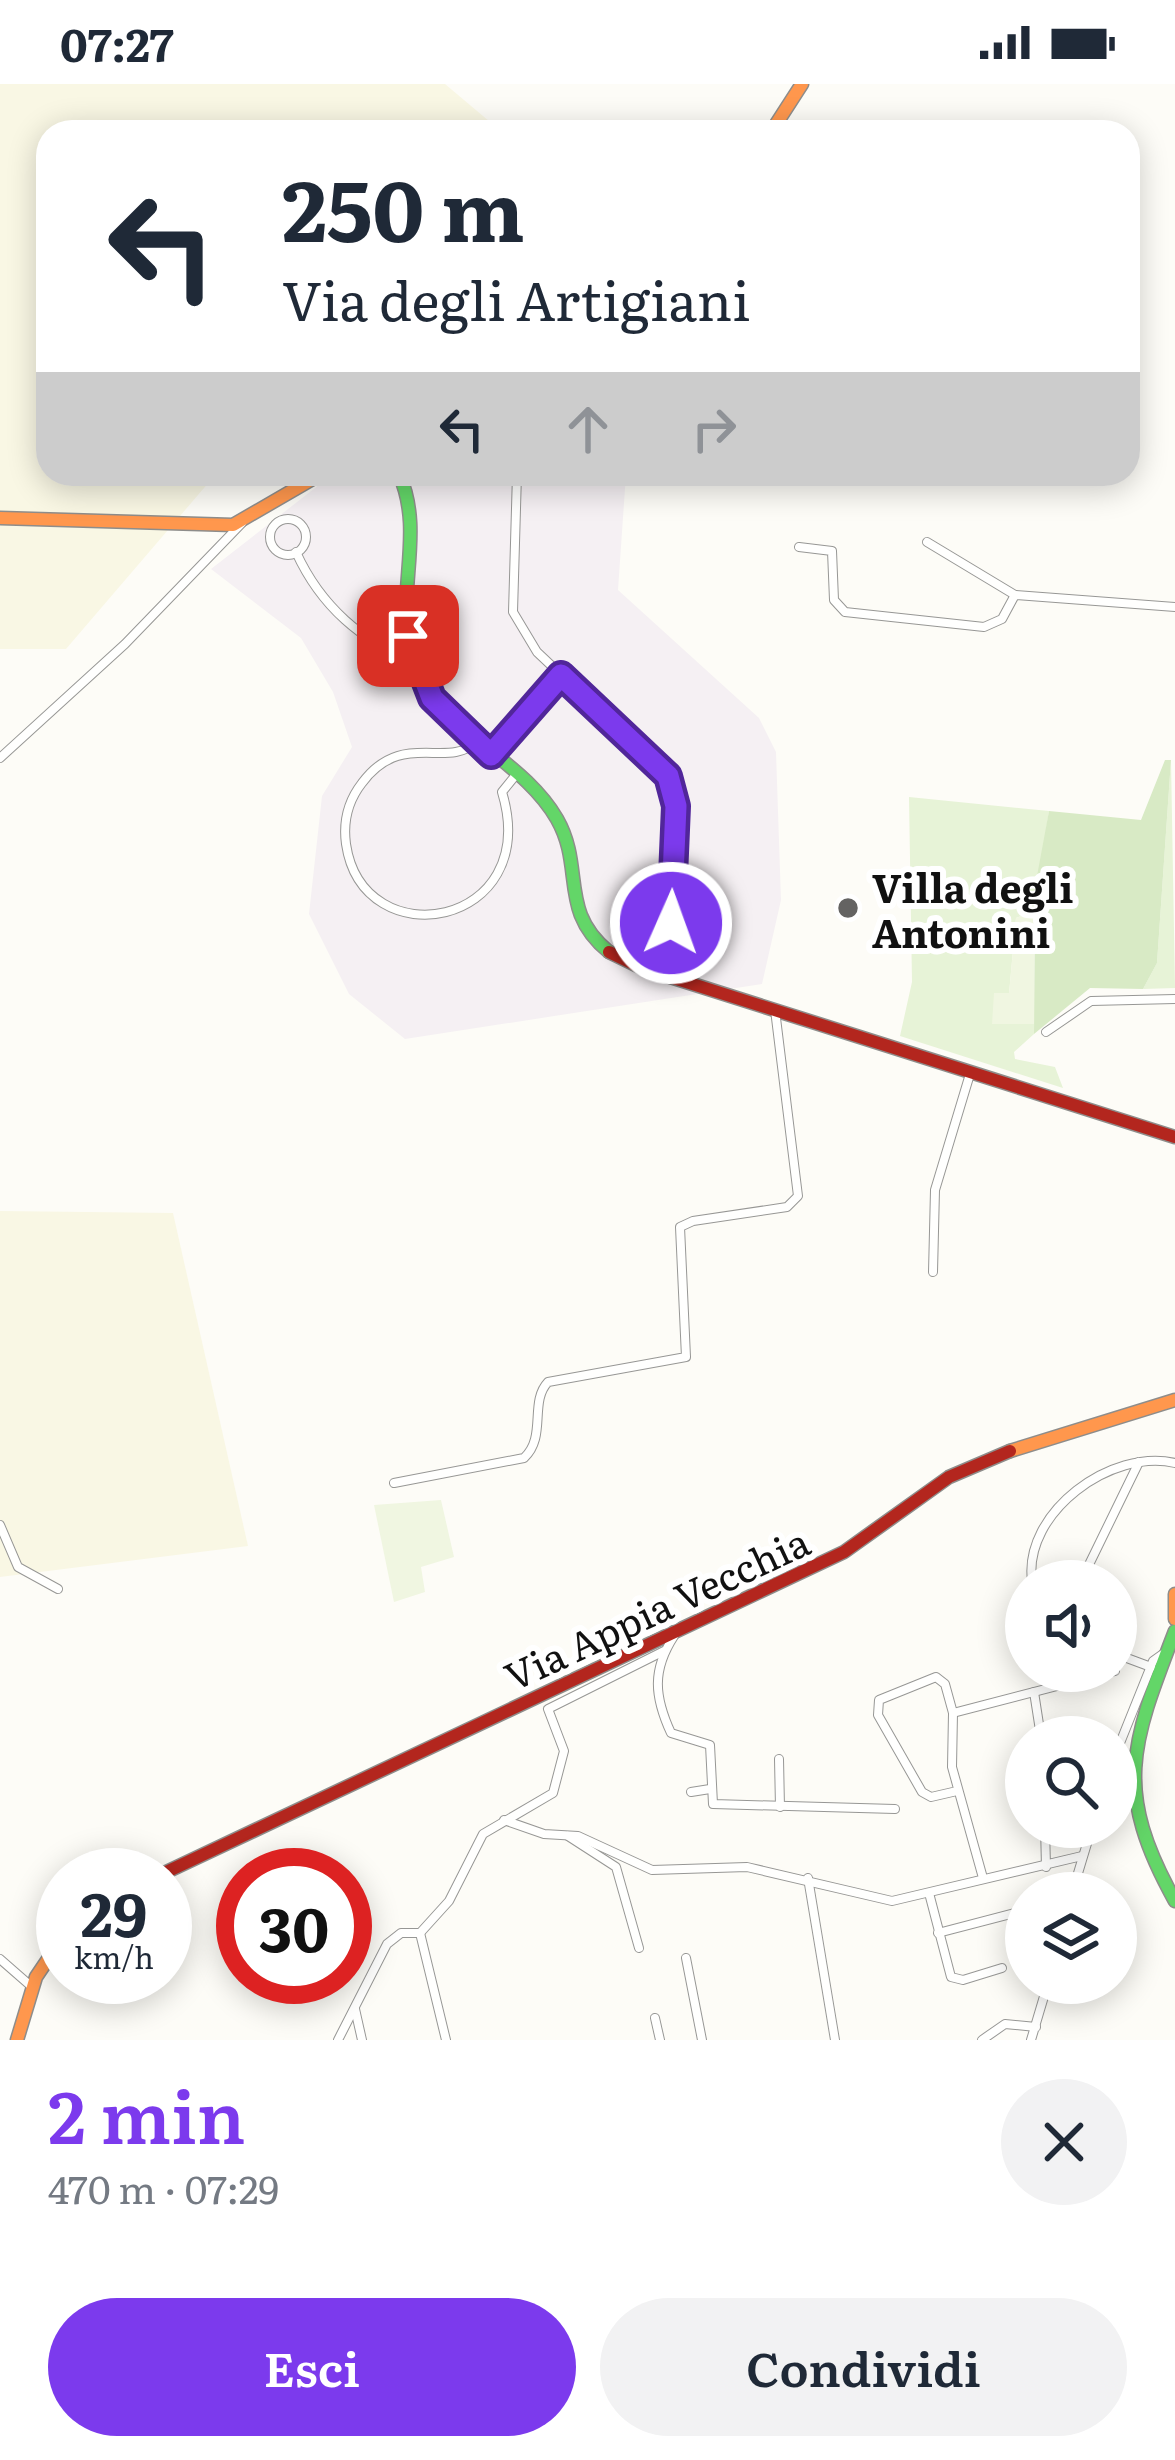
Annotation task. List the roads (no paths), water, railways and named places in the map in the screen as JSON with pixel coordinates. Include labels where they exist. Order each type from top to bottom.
[{"type":"street","points":[[779,120],[802,84]]},
{"type":"street","points":[[0,758],[125,644],[243,522],[302,486]]},
{"type":"street","points":[[403,486],[413,514],[407,625],[415,666],[439,706],[559,823],[575,909],[598,944],[642,968],[1175,1137]]},
{"type":"street","points":[[517,486],[512,608],[531,645],[668,776],[676,806],[671,923]]},
{"type":"street","points":[[0,518],[243,522]]},
{"type":"street","points":[[282,520],[303,527],[306,538],[296,552],[281,553],[271,542],[273,527],[282,520]]},
{"type":"street","points":[[927,542],[1015,595],[1175,607]]},
{"type":"street","points":[[799,547],[832,551],[834,600],[845,612],[984,627],[1002,619],[1015,595]]},
{"type":"street","points":[[296,552],[330,608],[370,642],[415,666]]},
{"type":"street","points":[[491,755],[561,675]]},
{"type":"street","points":[[476,742],[461,754],[404,753],[380,764],[360,784],[348,811],[346,836],[355,871],[373,894],[395,908],[427,915],[454,911],[482,895],[507,855],[510,824],[502,792],[515,776]]},
{"type":"street","points":[[1046,1032],[1091,1001],[1175,999]]},
{"type":"street","points":[[394,1483],[524,1458],[534,1448],[540,1392],[548,1382],[686,1357],[680,1227],[787,1207],[798,1196],[775,1010]]},
{"type":"street","points":[[933,1272],[934,1190],[970,1074]]},
{"type":"street","name":"Via Appia Vecchia","points":[[192,1860],[844,1552],[950,1477],[1019,1447],[1175,1400]]},
{"type":"street","points":[[1091,1560],[1140,1461]]},
{"type":"street","points":[[1038,1560],[1045,1533],[1068,1498],[1097,1473],[1140,1461],[1175,1462]]},
{"type":"street","points":[[0,1525],[18,1567],[58,1589]]},
{"type":"street","points":[[1175,1594],[1175,1619]]},
{"type":"street","points":[[1175,1631],[1137,1758],[1134,1791],[1143,1841],[1175,1900]]},
{"type":"street","points":[[674,1636],[655,1676],[667,1725],[676,1738],[710,1745],[710,1790],[718,1807],[895,1809]]},
{"type":"street","points":[[1131,1716],[1151,1666],[1168,1650]]},
{"type":"street","points":[[338,2040],[391,1939],[420,1933],[446,1905],[479,1840],[504,1820],[547,1800],[558,1782],[565,1753],[547,1716],[549,1707],[664,1651]]},
{"type":"street","points":[[1137,1663],[1151,1666]]},
{"type":"street","points":[[957,1792],[932,1797],[922,1792],[876,1709],[880,1699],[941,1679],[953,1713],[951,1754],[957,1792],[983,1878]]},
{"type":"street","points":[[953,1713],[1034,1692],[1038,1716]]},
{"type":"street","points":[[778,1759],[780,1807]]},
{"type":"street","points":[[691,1792],[710,1790]]},
{"type":"street","points":[[504,1820],[537,1832],[566,1834],[652,1870],[732,1865],[808,1878],[892,1901],[1082,1856]]},
{"type":"street","points":[[566,1834],[616,1867],[638,1948]]},
{"type":"street","points":[[1046,1848],[1046,1867]]},
{"type":"street","points":[[1078,1872],[1085,1848]]},
{"type":"street","points":[[808,1878],[836,2040]]},
{"type":"street","points":[[929,1892],[954,1979],[1002,1968]]},
{"type":"street","points":[[938,1934],[1005,1916]]},
{"type":"street","points":[[420,1933],[446,2040]]},
{"type":"street","points":[[686,1958],[702,2040]]},
{"type":"street","points":[[0,1959],[32,1987]]},
{"type":"street","points":[[17,2040],[36,1980]]},
{"type":"street","points":[[1031,2040],[1042,2004]]},
{"type":"street","points":[[354,2008],[362,2040]]},
{"type":"street","points":[[656,2018],[660,2040]]},
{"type":"street","points":[[982,2040],[1007,2024],[1036,2027]]},
{"type":"place","name":"Villa degli Antonini","points":[[848,908]]}]
